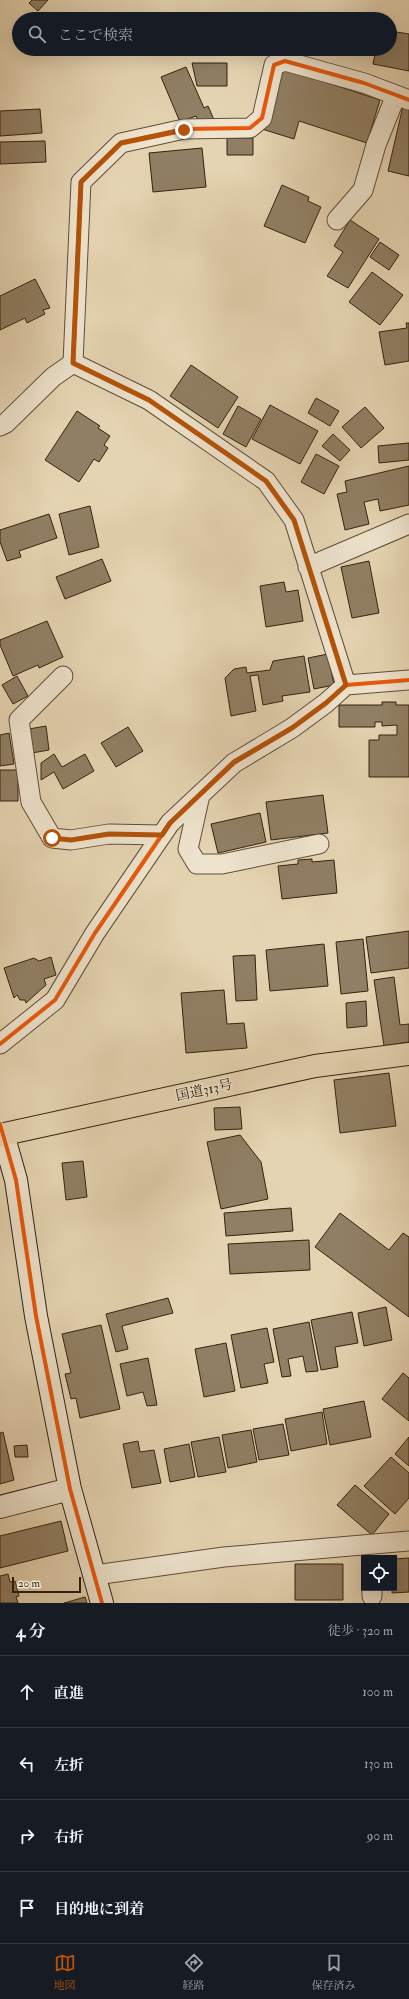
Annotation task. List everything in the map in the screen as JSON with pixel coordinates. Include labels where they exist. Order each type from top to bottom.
[{"type":"highway","name":"国道313号","points":[[1,1131],[315,1066],[409,1054]]},
{"type":"street","points":[[73,363],[81,182],[121,143],[184,130],[250,128],[262,118],[274,65],[285,61],[364,83],[402,97],[376,145],[363,190],[337,220]]},
{"type":"street","points":[[0,426],[6,423],[53,377],[73,363]]},
{"type":"street","points":[[73,363],[149,400],[266,481],[294,520],[346,685]]},
{"type":"street","points":[[308,567],[409,524]]},
{"type":"street","points":[[64,676],[19,720],[30,802],[52,838],[71,840],[109,834],[162,835]]},
{"type":"street","points":[[0,1044],[55,1000],[95,933],[170,823],[234,762],[292,728],[326,703],[346,685],[409,680]]},
{"type":"street","points":[[200,795],[188,849],[197,864],[222,864],[319,844]]},
{"type":"street","points":[[1,1131],[16,1180],[36,1316],[70,1489],[96,1575],[102,1603]]},
{"type":"street","points":[[0,1507],[70,1489]]},
{"type":"street","points":[[96,1575],[224,1557],[368,1551],[409,1541]]},
{"type":"building","points":[[32,0],[48,0],[38,11],[29,3]]},
{"type":"building","points":[[397,32],[409,34],[409,71],[373,64],[375,56],[397,56]]},
{"type":"building","points":[[192,63],[227,63],[227,86],[197,86]]},
{"type":"building","points":[[282,65],[320,76],[319,80],[380,100],[367,143],[299,121],[294,139],[262,129]]},
{"type":"building","points":[[186,67],[204,108],[208,106],[215,122],[201,128],[196,116],[180,122],[161,77]]},
{"type":"building","points":[[403,106],[409,108],[409,176],[388,171]]},
{"type":"building","points":[[40,109],[42,133],[0,136],[0,111]]},
{"type":"building","points":[[227,138],[253,138],[253,155],[227,155]]},
{"type":"building","points":[[45,141],[46,162],[0,164],[0,142]]},
{"type":"building","points":[[202,148],[206,187],[153,192],[149,153]]},
{"type":"building","points":[[282,185],[309,197],[308,201],[321,207],[305,243],[264,226]]},
{"type":"building","points":[[350,220],[379,239],[348,288],[327,276],[343,252],[334,246]]},
{"type":"building","points":[[380,242],[399,255],[389,270],[370,257]]},
{"type":"building","points":[[372,272],[403,295],[380,325],[349,302]]},
{"type":"building","points":[[35,279],[50,308],[43,310],[45,314],[27,323],[25,318],[0,330],[0,296]]},
{"type":"building","points":[[406,323],[409,323],[409,361],[385,365],[379,332],[407,328]]},
{"type":"building","points":[[191,365],[238,397],[218,428],[170,396]]},
{"type":"building","points":[[316,398],[339,411],[330,426],[308,413]]},
{"type":"building","points":[[270,405],[318,431],[300,464],[252,439]]},
{"type":"building","points":[[238,406],[261,419],[246,447],[223,434]]},
{"type":"building","points":[[365,407],[384,428],[361,448],[342,427]]},
{"type":"building","points":[[77,411],[100,426],[98,428],[110,436],[104,445],[108,448],[99,462],[94,459],[79,482],[45,460]]},
{"type":"building","points":[[333,434],[350,450],[340,461],[322,446]]},
{"type":"building","points":[[409,443],[409,460],[379,463],[378,446]]},
{"type":"building","points":[[316,454],[339,466],[324,494],[301,482]]},
{"type":"building","points":[[409,466],[409,505],[380,511],[378,499],[364,502],[369,524],[345,530],[337,494],[347,492],[345,481]]},
{"type":"building","points":[[90,506],[99,547],[69,555],[59,514]]},
{"type":"building","points":[[49,514],[57,538],[19,551],[21,557],[7,561],[0,542],[0,530]]},
{"type":"building","points":[[102,559],[111,581],[65,599],[56,577]]},
{"type":"building","points":[[369,561],[379,613],[352,618],[341,567]]},
{"type":"building","points":[[284,582],[286,592],[298,590],[303,621],[266,627],[260,586]]},
{"type":"building","points":[[47,621],[63,657],[39,668],[38,665],[13,676],[0,645],[0,640]]},
{"type":"building","points":[[328,654],[334,685],[314,689],[308,658]]},
{"type":"building","points":[[304,656],[310,692],[282,696],[283,701],[263,705],[258,675],[250,676],[256,711],[231,716],[225,678],[234,669],[246,667],[247,673],[270,670],[273,661]]},
{"type":"building","points":[[17,676],[28,696],[13,704],[2,685]]},
{"type":"building","points":[[382,702],[396,702],[396,705],[409,705],[409,777],[369,777],[369,740],[379,740],[379,735],[397,735],[397,725],[382,726],[382,722],[375,722],[375,727],[339,727],[339,705],[382,705]]},
{"type":"building","points":[[46,726],[49,750],[32,753],[29,729]]},
{"type":"building","points":[[128,727],[143,751],[116,767],[101,743]]},
{"type":"building","points":[[9,733],[14,764],[0,766],[0,735]]},
{"type":"building","points":[[54,754],[62,767],[85,754],[94,771],[63,789],[54,772],[41,780],[41,763]]},
{"type":"building","points":[[0,770],[18,770],[18,801],[0,801]]},
{"type":"building","points":[[323,795],[328,833],[271,840],[266,802]]},
{"type":"building","points":[[260,813],[266,842],[218,853],[211,824]]},
{"type":"building","points":[[312,859],[312,862],[334,860],[337,893],[282,899],[278,866],[298,864],[298,860]]},
{"type":"building","points":[[409,931],[409,968],[371,973],[366,937]]},
{"type":"building","points":[[363,939],[368,991],[341,994],[336,942]]},
{"type":"building","points":[[324,944],[328,986],[270,991],[266,950]]},
{"type":"building","points":[[255,955],[257,1000],[236,1001],[233,956]]},
{"type":"building","points":[[51,957],[56,975],[44,979],[46,985],[26,1003],[25,1000],[20,1000],[17,995],[14,998],[4,968],[34,958],[39,961]]},
{"type":"building","points":[[394,977],[400,1025],[409,1024],[409,1042],[384,1046],[374,980]]},
{"type":"building","points":[[224,990],[227,1024],[244,1023],[247,1048],[186,1053],[181,993]]},
{"type":"building","points":[[366,1001],[367,1026],[347,1028],[346,1003]]},
{"type":"building","points":[[389,1073],[396,1126],[340,1133],[334,1080]]},
{"type":"building","points":[[240,1107],[242,1129],[215,1130],[214,1108]]},
{"type":"building","points":[[240,1135],[261,1162],[268,1199],[221,1209],[207,1142]]},
{"type":"building","points":[[83,1161],[87,1197],[66,1200],[62,1163]]},
{"type":"building","points":[[291,1208],[293,1231],[226,1236],[224,1213]]},
{"type":"building","points":[[340,1213],[389,1250],[403,1233],[409,1237],[409,1317],[315,1247]]},
{"type":"building","points":[[309,1240],[310,1270],[230,1274],[228,1244]]},
{"type":"building","points":[[168,1298],[173,1313],[122,1326],[128,1349],[116,1352],[106,1314]]},
{"type":"building","points":[[386,1307],[392,1340],[364,1346],[358,1313]]},
{"type":"building","points":[[352,1312],[358,1343],[335,1347],[338,1367],[321,1370],[311,1320]]},
{"type":"building","points":[[309,1322],[318,1371],[306,1372],[303,1356],[288,1359],[291,1376],[282,1377],[273,1329]]},
{"type":"building","points":[[101,1325],[120,1409],[80,1418],[76,1398],[71,1399],[65,1374],[71,1373],[62,1334]]},
{"type":"building","points":[[267,1328],[274,1362],[264,1364],[268,1383],[241,1388],[231,1335]]},
{"type":"building","points":[[226,1343],[235,1391],[204,1397],[195,1349]]},
{"type":"building","points":[[148,1358],[157,1405],[147,1406],[143,1392],[127,1396],[120,1364]]},
{"type":"building","points":[[403,1373],[409,1378],[409,1421],[382,1399]]},
{"type":"building","points":[[364,1401],[371,1437],[330,1445],[323,1409]]},
{"type":"building","points":[[322,1412],[327,1444],[291,1451],[285,1419]]},
{"type":"building","points":[[283,1424],[289,1455],[259,1460],[253,1429]]},
{"type":"building","points":[[251,1430],[257,1462],[228,1468],[222,1435]]},
{"type":"building","points":[[3,1432],[14,1480],[0,1484],[0,1433]]},
{"type":"building","points":[[219,1437],[226,1472],[198,1477],[191,1442]]},
{"type":"building","points":[[409,1437],[409,1466],[395,1454]]},
{"type":"building","points":[[138,1441],[140,1452],[154,1450],[161,1483],[132,1488],[123,1444]]},
{"type":"building","points":[[189,1444],[195,1477],[170,1482],[164,1449]]},
{"type":"building","points":[[27,1445],[28,1457],[15,1457],[14,1446]]},
{"type":"building","points":[[391,1457],[409,1473],[409,1498],[395,1514],[364,1486]]},
{"type":"building","points":[[355,1485],[389,1514],[372,1535],[337,1505]]},
{"type":"building","points":[[61,1521],[68,1551],[0,1568],[0,1536]]},
{"type":"building","points":[[409,1558],[409,1592],[392,1593],[392,1591],[397,1591],[397,1559]]},
{"type":"building","points":[[295,1564],[343,1564],[343,1600],[295,1600]]},
{"type":"building","points":[[8,1574],[10,1582],[15,1581],[19,1596],[16,1597],[18,1603],[0,1603],[0,1576]]},
{"type":"building","points":[[85,1597],[87,1603],[64,1603]]},
{"type":"cycle path","points":[[73,363],[81,182],[121,143],[184,129],[250,128],[262,118],[274,65],[285,61],[364,83],[409,100]]},
{"type":"cycle path","points":[[0,1044],[55,1000],[95,933],[170,823],[234,763],[292,728],[326,703],[346,685],[409,680]]},
{"type":"cycle path","points":[[0,1124],[16,1180],[36,1316],[70,1489],[102,1603]]},
{"type":"route","points":[[52,838],[71,840],[109,834],[162,835],[170,823],[234,762],[292,728],[326,703],[346,685],[294,520],[266,481],[195,430],[149,400],[73,363],[81,182],[121,143],[184,130]]}]
